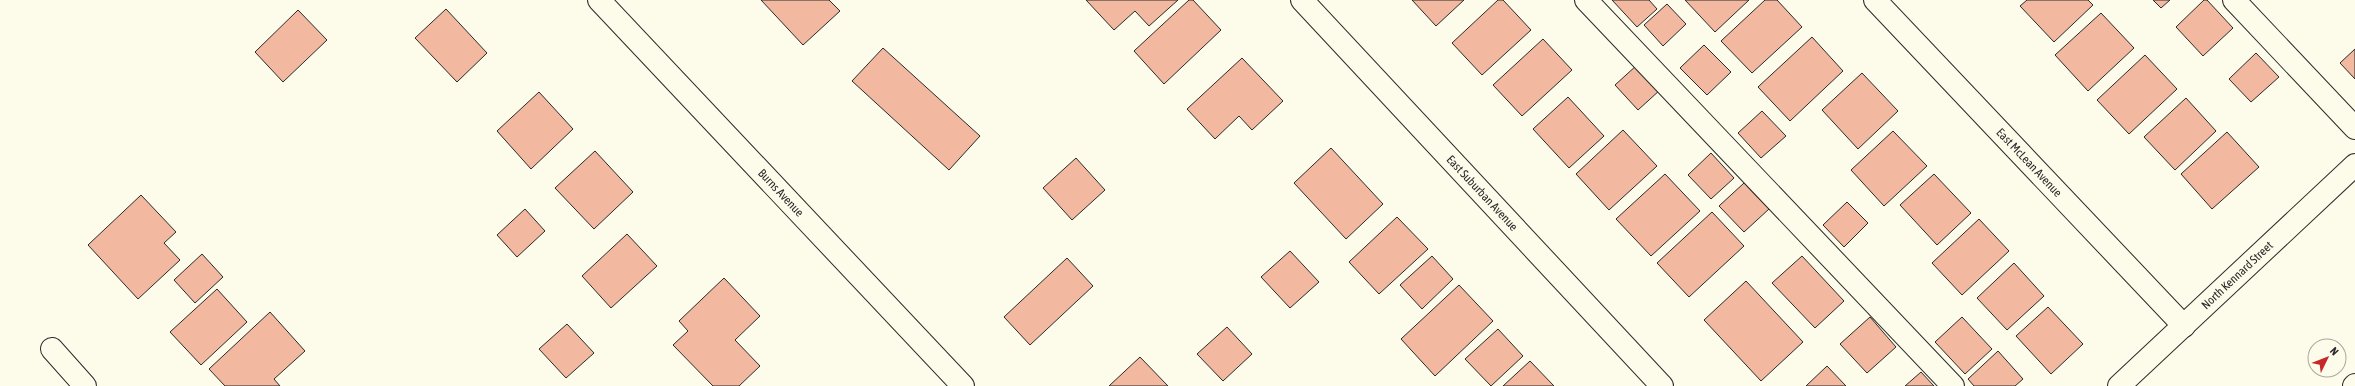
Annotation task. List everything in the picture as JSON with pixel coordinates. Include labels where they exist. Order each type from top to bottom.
[{"type":"street","name":"Burns Avenue","points":[[599,0],[963,386]]},
{"type":"street","name":"East Suburban Avenue","points":[[1302,0],[1662,386]]},
{"type":"street","points":[[1586,0],[1953,386]]},
{"type":"street","name":"East McLean Avenue","points":[[1874,0],[2184,326]]},
{"type":"street","points":[[2234,0],[2355,128]]},
{"type":"street","name":"North Kennard Street","points":[[2119,386],[2355,165]]},
{"type":"street","points":[[52,349],[85,386]]},
{"type":"building","points":[[761,0],[829,0],[840,11],[803,45]]},
{"type":"building","points":[[1086,0],[1178,0],[1149,26],[1135,11],[1114,30]]},
{"type":"building","points":[[1189,0],[1193,0],[1221,30],[1164,84],[1134,51]]},
{"type":"building","points":[[1412,0],[1464,0],[1436,26]]},
{"type":"building","points":[[1498,0],[1503,0],[1531,30],[1482,75],[1452,43]]},
{"type":"building","points":[[1612,0],[1649,0],[1657,9],[1637,27]]},
{"type":"building","points":[[1685,0],[1749,0],[1715,32]]},
{"type":"building","points":[[1765,0],[1777,0],[1802,27],[1752,73],[1721,41]]},
{"type":"building","points":[[2027,0],[2088,0],[2093,5],[2054,42],[2020,6]]},
{"type":"building","points":[[2153,0],[2170,0],[2161,8]]},
{"type":"building","points":[[2204,0],[2207,0],[2233,28],[2203,56],[2176,27]]},
{"type":"building","points":[[1667,4],[1686,24],[1663,46],[1644,25]]},
{"type":"building","points":[[446,9],[487,53],[457,82],[415,38]]},
{"type":"building","points":[[298,10],[327,40],[283,82],[255,52]]},
{"type":"building","points":[[2101,13],[2134,48],[2088,91],[2055,55]]},
{"type":"building","points":[[1812,37],[1843,71],[1790,121],[1758,87]]},
{"type":"building","points":[[1543,39],[1572,70],[1522,116],[1493,85]]},
{"type":"building","points":[[1704,45],[1731,72],[1707,95],[1680,68]]},
{"type":"building","points":[[883,48],[980,136],[949,170],[852,81]]},
{"type":"building","points":[[2355,49],[2355,79],[2340,63]]},
{"type":"building","points":[[2256,53],[2279,77],[2251,102],[2229,79]]},
{"type":"building","points":[[2145,55],[2177,89],[2129,134],[2097,100]]},
{"type":"building","points":[[1242,58],[1283,101],[1252,130],[1239,116],[1215,139],[1187,109]]},
{"type":"building","points":[[1637,65],[1660,90],[1638,110],[1615,85]]},
{"type":"building","points":[[1862,73],[1898,111],[1858,149],[1822,110]]},
{"type":"building","points":[[539,92],[573,129],[531,169],[497,131]]},
{"type":"building","points":[[1568,97],[1604,136],[1569,168],[1533,129]]},
{"type":"building","points":[[2186,98],[2216,131],[2175,170],[2144,137]]},
{"type":"building","points":[[1762,111],[1786,136],[1761,158],[1738,133]]},
{"type":"building","points":[[1623,130],[1657,166],[1609,210],[1576,174]]},
{"type":"building","points":[[1893,131],[1927,166],[1884,206],[1851,170]]},
{"type":"building","points":[[2227,132],[2259,167],[2212,209],[2181,174]]},
{"type":"building","points":[[1331,148],[1383,204],[1346,239],[1294,183]]},
{"type":"building","points":[[595,151],[633,192],[594,229],[555,188]]},
{"type":"building","points":[[1711,153],[1734,178],[1711,199],[1688,175]]},
{"type":"building","points":[[1076,158],[1105,190],[1072,220],[1043,188]]},
{"type":"building","points":[[1665,174],[1700,211],[1651,256],[1616,219]]},
{"type":"building","points":[[1934,174],[1971,213],[1937,245],[1900,205]]},
{"type":"building","points":[[1744,183],[1769,209],[1744,232],[1719,206]]},
{"type":"building","points":[[141,195],[176,232],[164,243],[180,260],[138,299],[88,245]]},
{"type":"building","points":[[1847,202],[1868,223],[1844,247],[1823,225]]},
{"type":"building","points":[[525,209],[545,231],[517,257],[497,235]]},
{"type":"building","points":[[1712,212],[1744,246],[1689,297],[1657,263]]},
{"type":"building","points":[[1397,217],[1428,249],[1379,294],[1349,262]]},
{"type":"building","points":[[1979,219],[2009,251],[1962,295],[1932,263]]},
{"type":"building","points":[[627,234],[657,266],[611,308],[582,276]]},
{"type":"building","points":[[1290,251],[1319,282],[1290,308],[1261,277]]},
{"type":"building","points":[[202,254],[223,277],[195,303],[174,280]]},
{"type":"building","points":[[1432,256],[1453,279],[1422,309],[1400,285]]},
{"type":"building","points":[[1802,256],[1844,301],[1815,328],[1772,283]]},
{"type":"building","points":[[1067,258],[1093,286],[1030,345],[1004,317]]},
{"type":"building","points":[[2014,263],[2044,296],[2007,330],[1977,298]]},
{"type":"building","points":[[724,278],[760,316],[735,340],[760,366],[739,386],[713,386],[673,345],[688,331],[679,321]]},
{"type":"building","points":[[1746,281],[1803,342],[1761,381],[1704,320]]},
{"type":"building","points":[[1459,285],[1493,321],[1435,376],[1401,339]]},
{"type":"building","points":[[217,289],[247,322],[201,365],[170,332]]},
{"type":"building","points":[[2048,307],[2083,344],[2051,374],[2016,336]]},
{"type":"building","points":[[270,312],[305,351],[274,379],[280,386],[225,386],[209,369]]},
{"type":"building","points":[[1870,317],[1896,347],[1867,373],[1840,344]]},
{"type":"building","points":[[1962,317],[1992,349],[1965,374],[1935,342]]},
{"type":"building","points":[[567,324],[594,353],[566,378],[539,349]]},
{"type":"building","points":[[1227,327],[1252,354],[1223,381],[1197,354]]},
{"type":"building","points":[[1498,329],[1523,356],[1491,386],[1465,359]]},
{"type":"building","points":[[1998,351],[2023,379],[2015,386],[1974,386],[1968,379]]},
{"type":"building","points":[[1140,357],[1168,386],[1109,386]]},
{"type":"building","points":[[1530,361],[1554,386],[1503,386]]},
{"type":"building","points":[[1827,366],[1846,386],[1806,386]]},
{"type":"building","points":[[1921,372],[1934,386],[1905,386]]}]
